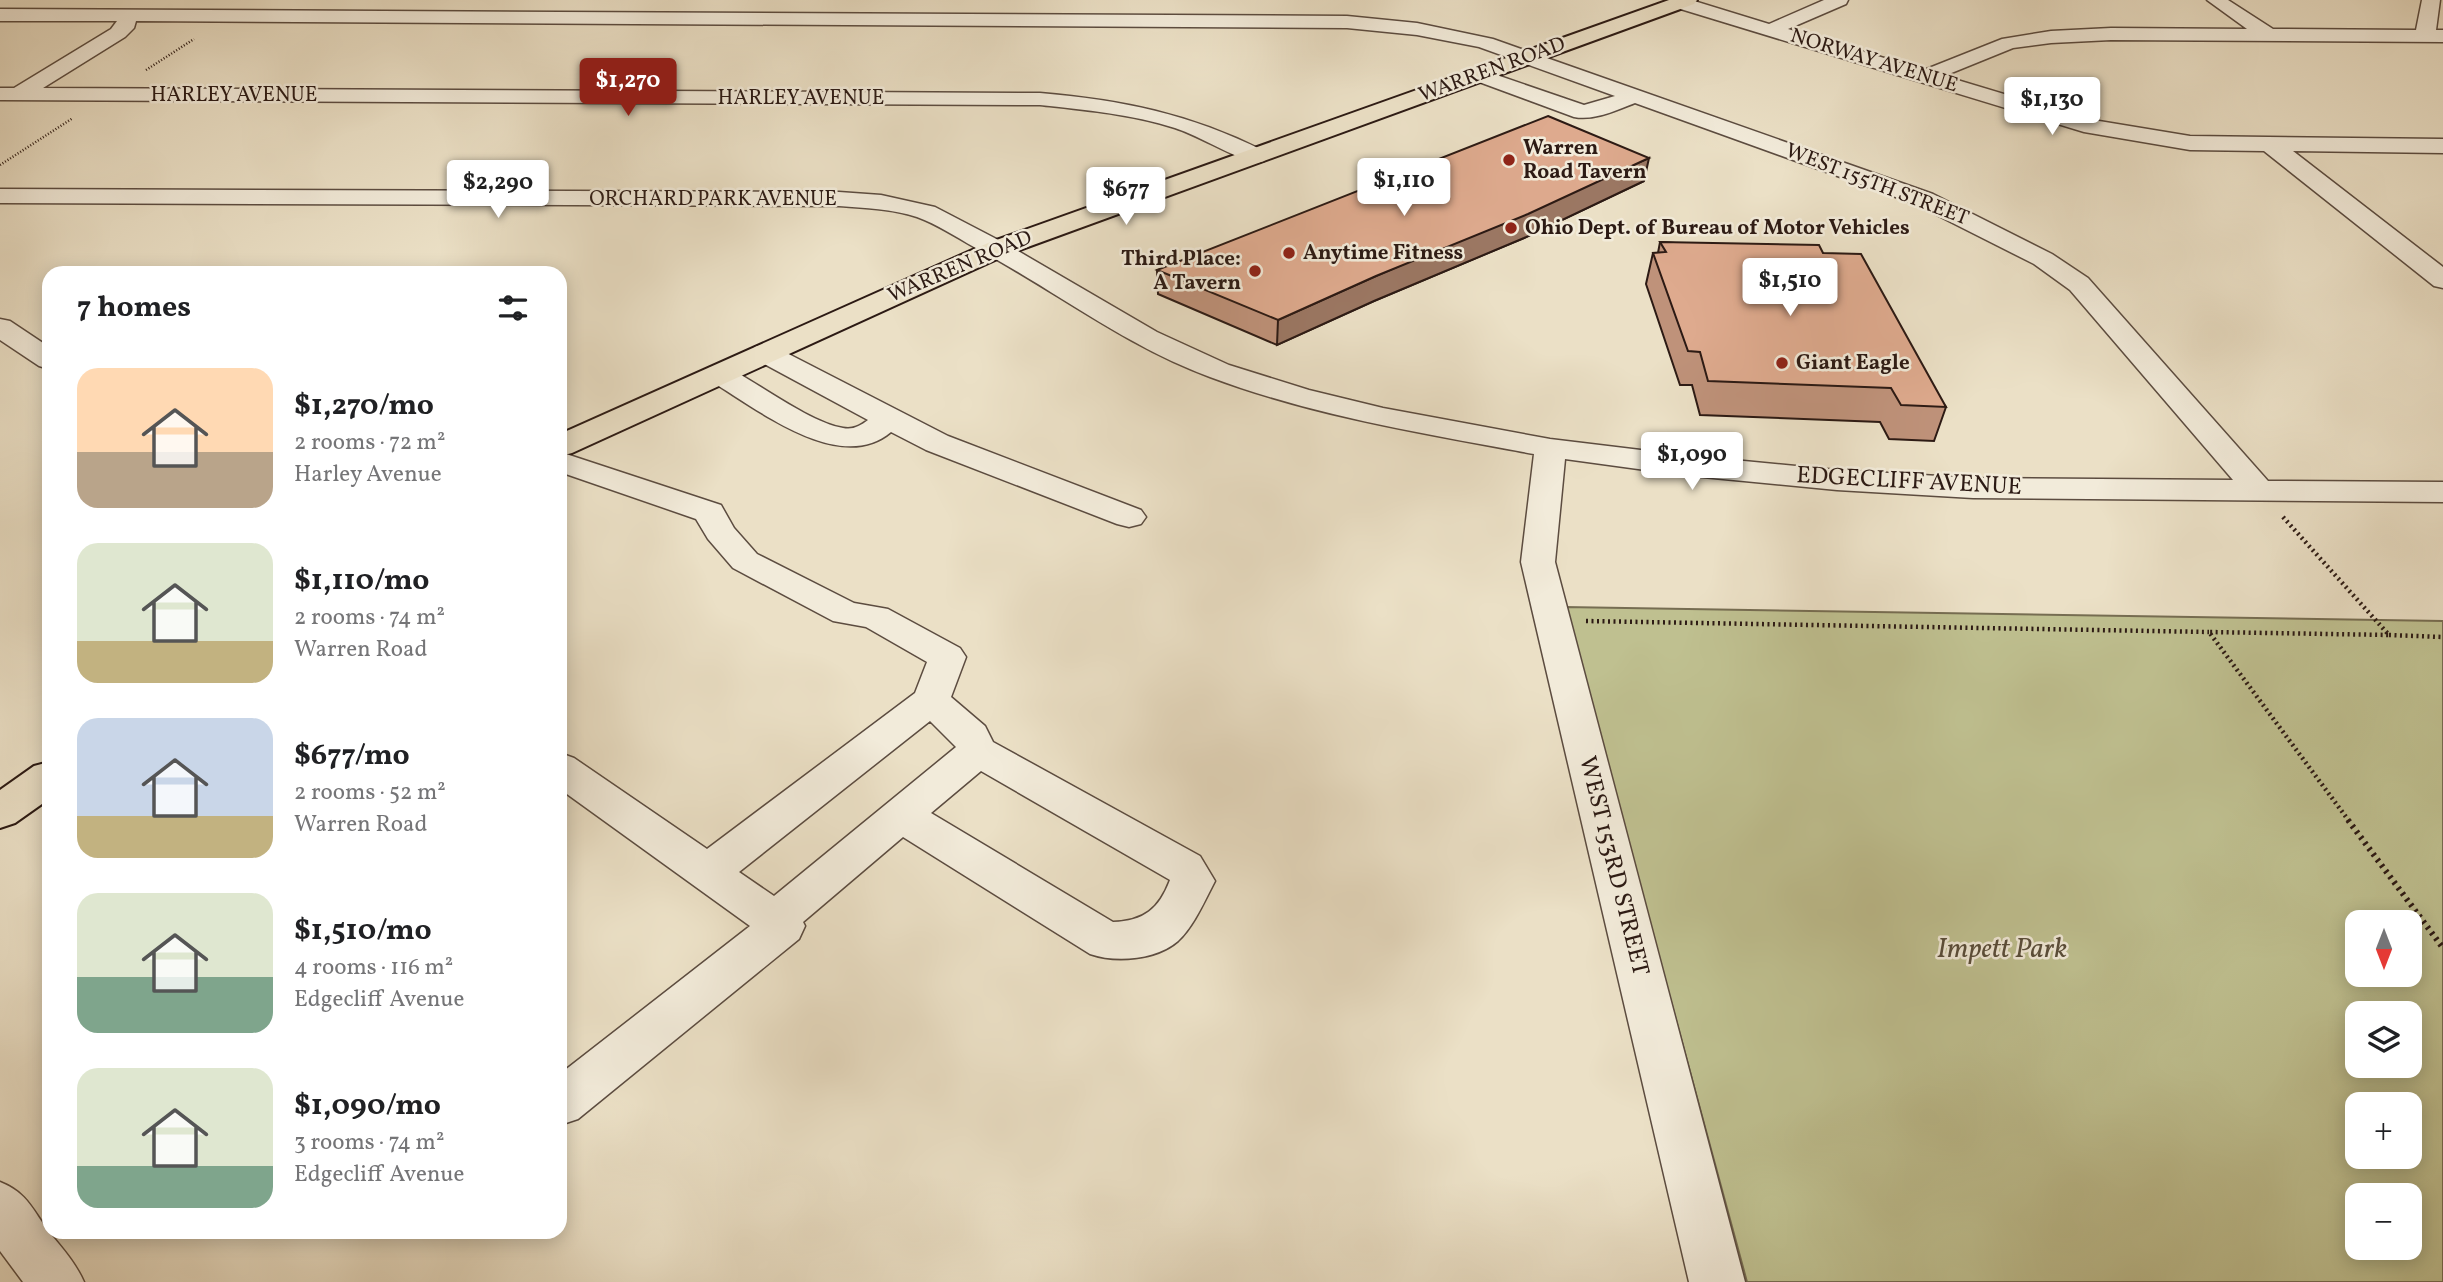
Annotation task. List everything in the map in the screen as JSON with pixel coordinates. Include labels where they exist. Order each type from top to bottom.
[{"type":"main road","name":"WARREN ROAD","points":[[567,443],[997,249],[1684,1]]},
{"type":"main road","points":[[0,812],[42,782]]},
{"type":"street","points":[[756,18],[769,0]]},
{"type":"street","points":[[973,20],[982,0]]},
{"type":"street","points":[[1771,30],[1839,0]]},
{"type":"street","points":[[2216,0],[2267,34]]},
{"type":"street","points":[[1924,76],[2009,43],[2051,37],[2111,34],[2434,36],[2431,0]]},
{"type":"street","name":"NORWAY AVENUE","points":[[1684,1],[2084,125],[2190,143],[2443,146]]},
{"type":"street","name":"WEST 155TH STREET","points":[[0,15],[1347,22],[1399,17],[1486,43],[1924,199],[2043,259],[2079,284],[2259,490]]},
{"type":"street","points":[[9,94],[118,33],[124,27],[128,15]]},
{"type":"street","points":[[1478,75],[1582,112],[1635,96]]},
{"type":"street","name":"HARLEY AVENUE","points":[[9,94],[1040,99],[1116,106],[1157,116],[1203,130],[1255,156]]},
{"type":"street","points":[[2270,144],[2443,280]]},
{"type":"street","name":"ORCHARD PARK AVENUE","points":[[0,196],[839,199],[881,202],[926,212],[997,249]]},
{"type":"street","name":"EDGECLIFF AVENUE","points":[[997,249],[1147,338],[1219,370],[1298,396],[1383,417],[1550,448],[1682,465],[1850,481],[1973,488],[2443,492]]},
{"type":"street","points":[[0,327],[42,355]]},
{"type":"street","points":[[765,353],[937,443],[1129,517]]},
{"type":"street","points":[[719,374],[827,434],[858,437],[880,429],[887,418]]},
{"type":"street","name":"WEST 153RD STREET","points":[[1550,448],[1538,562],[1717,1282]]},
{"type":"street","points":[[567,463],[709,512],[720,532],[745,561],[846,612],[875,617],[947,657],[931,699],[709,871]]},
{"type":"street","points":[[901,815],[1106,941],[1135,941],[1162,931],[1193,881],[1185,869],[978,751],[971,736],[931,699]]},
{"type":"street","points":[[775,920],[978,751]]},
{"type":"street","points":[[567,773],[783,926],[567,1097]]},
{"type":"street","points":[[0,1207],[56,1282]]},
{"type":"path","points":[[144,72],[200,35]]},
{"type":"path","points":[[0,165],[78,114]]},
{"type":"path","points":[[2281,515],[2389,635]]},
{"type":"path","points":[[1585,621],[2443,637]]},
{"type":"path","points":[[2209,632],[2443,948]]},
{"type":"green space","name":"Impett Park","points":[[1564,607],[2443,621],[2443,1282],[1747,1282]]},
{"type":"building","points":[[1548,116],[1649,158],[1528,214],[1376,276],[1278,320],[1157,270]]},
{"type":"building","name":"Giant Eagle","points":[[1660,242],[1819,245],[1823,253],[1861,254],[1946,407],[1901,405],[1891,388],[1708,381],[1700,352],[1688,351],[1653,253],[1666,252]]},
{"type":"place","name":"Warren Road Tavern","points":[[1509,160]]},
{"type":"place","name":"Ohio Dept. of Bureau of Motor Vehicles","points":[[1511,228]]},
{"type":"place","name":"Anytime Fitness","points":[[1289,253]]},
{"type":"place","name":"Third Place: A Tavern","points":[[1255,271]]},
{"type":"place","name":"Giant Eagle","points":[[1782,363]]}]
